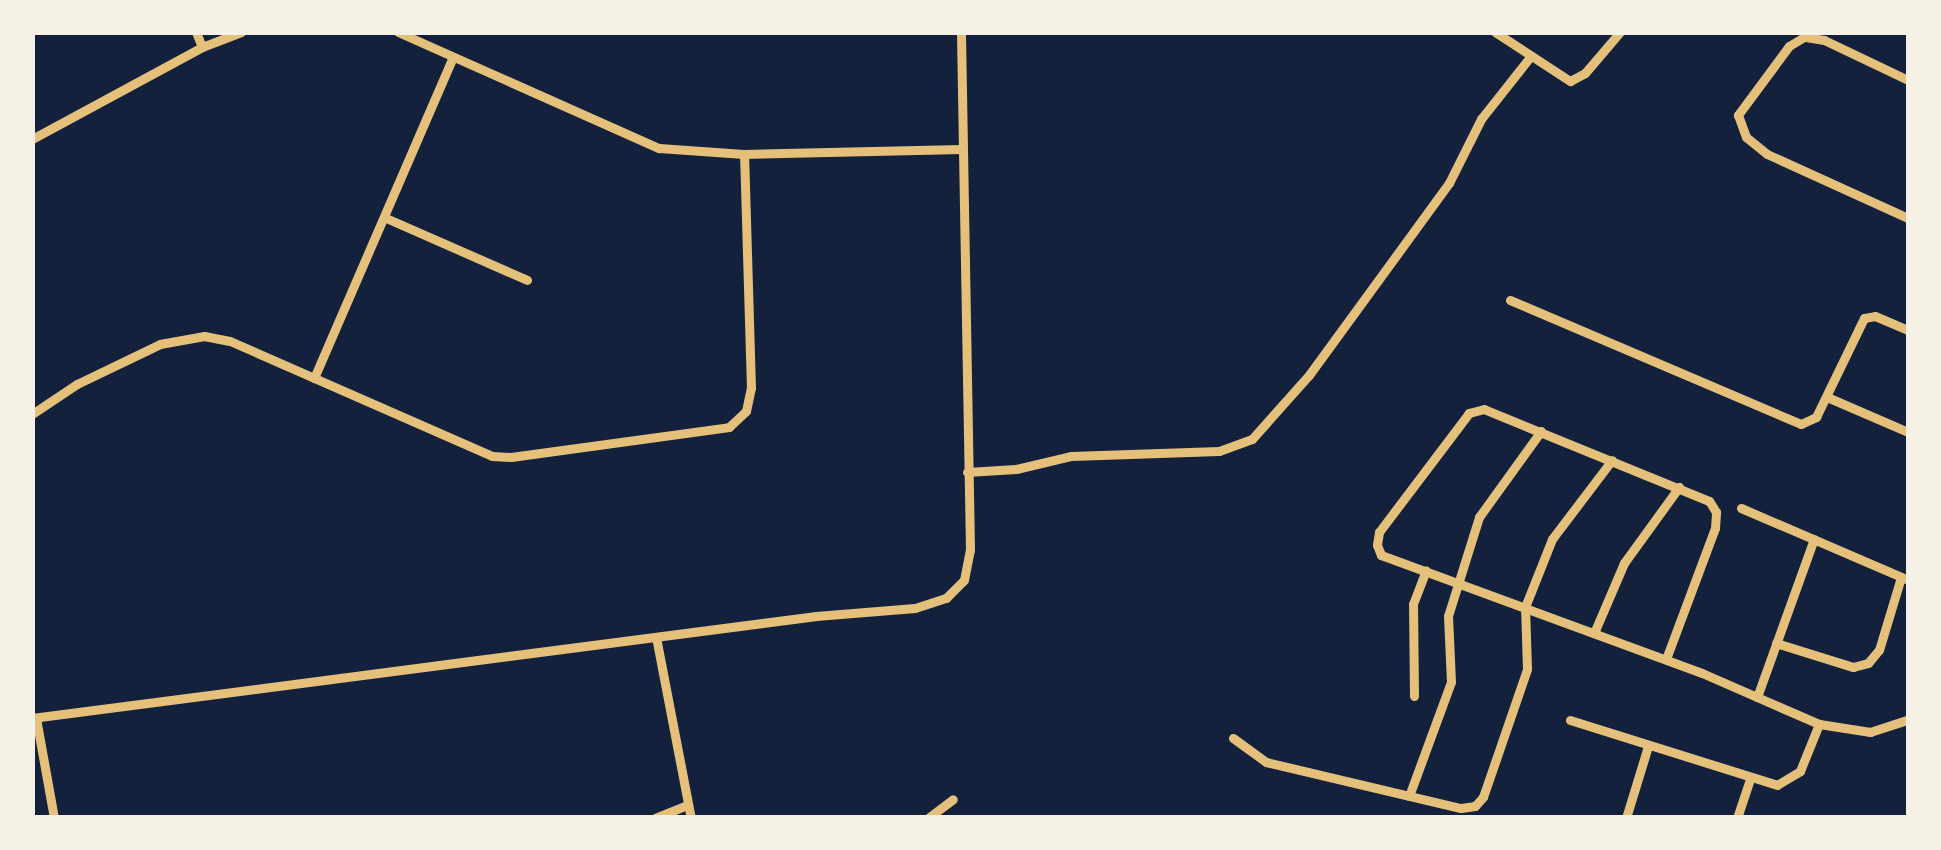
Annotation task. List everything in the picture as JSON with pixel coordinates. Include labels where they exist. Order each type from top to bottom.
[{"type":"street","points":[[196,32],[202,47]]},
{"type":"street","points":[[32,138],[202,47],[240,32]]},
{"type":"street","points":[[398,32],[658,148],[744,154],[962,149]]},
{"type":"street","points":[[54,818],[34,718],[932,605],[956,591],[970,564],[960,32]]},
{"type":"street","points":[[1494,32],[1570,82],[1585,73],[1620,32]]},
{"type":"street","points":[[1908,80],[1824,40],[1804,37],[1789,46],[1738,114],[1746,138],[1767,154],[1908,218]]},
{"type":"street","points":[[967,472],[1016,469],[1071,456],[1218,452],[1252,439],[1308,375],[1449,183],[1481,119],[1530,57]]},
{"type":"street","points":[[314,378],[452,59]]},
{"type":"street","points":[[32,414],[78,384],[179,338],[204,336],[230,341],[492,456],[511,457],[730,427],[746,411],[751,388],[744,154]]},
{"type":"street","points":[[386,218],[527,280]]},
{"type":"street","points":[[1510,300],[1794,422],[1812,421],[1864,318],[1875,316],[1908,330]]},
{"type":"street","points":[[1826,397],[1908,432]]},
{"type":"street","points":[[1666,660],[1715,528],[1716,512],[1709,502],[1484,408],[1468,413],[1379,532],[1377,545],[1381,555],[1666,660],[1819,724],[1870,732],[1908,720]]},
{"type":"street","points":[[1409,796],[1451,682],[1448,616],[1456,581],[1479,518],[1541,431]]},
{"type":"street","points":[[1232,738],[1266,762],[1469,809],[1483,797],[1527,669],[1525,607],[1552,538],[1612,460]]},
{"type":"street","points":[[1594,633],[1624,563],[1679,487]]},
{"type":"street","points":[[1740,508],[1905,578],[1879,650],[1868,664],[1847,666],[1776,644]]},
{"type":"street","points":[[1756,697],[1814,539]]},
{"type":"street","points":[[1414,696],[1413,604],[1426,570]]},
{"type":"street","points":[[656,638],[691,818]]},
{"type":"street","points":[[1570,720],[1777,785],[1788,782],[1810,756],[1819,724]]},
{"type":"street","points":[[1626,818],[1648,746]]},
{"type":"street","points":[[1737,818],[1750,779]]},
{"type":"street","points":[[928,818],[953,798]]},
{"type":"street","points":[[655,818],[688,805]]}]
